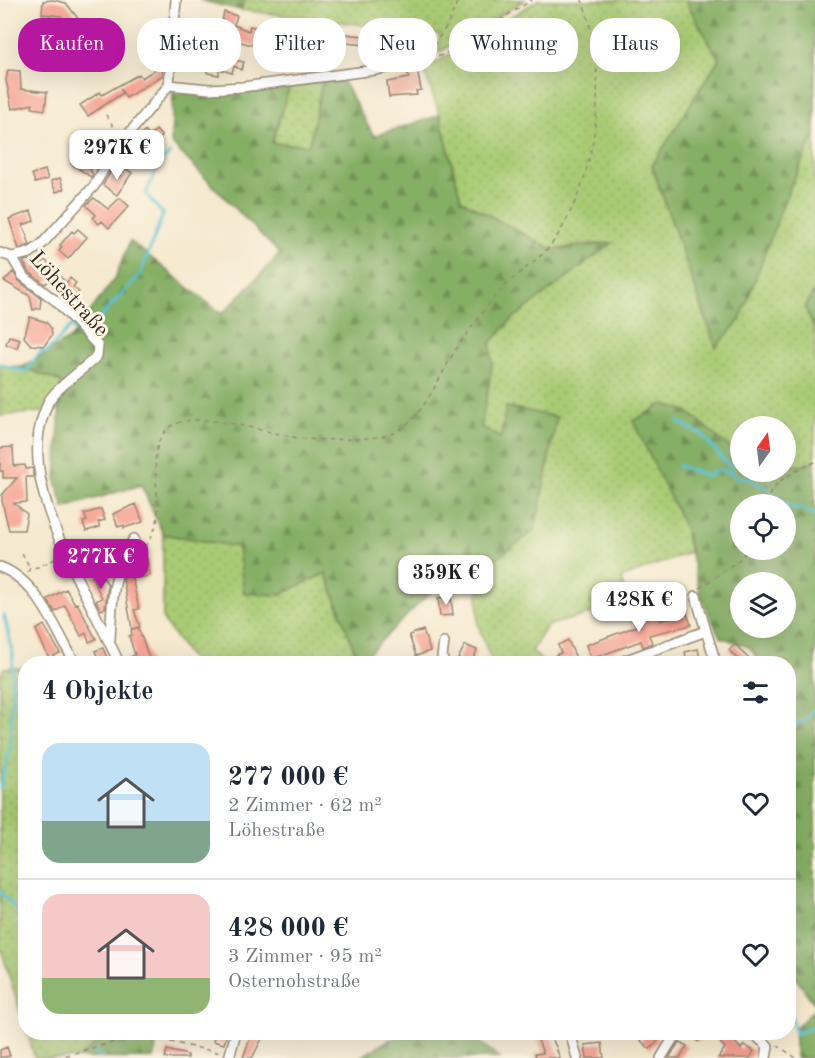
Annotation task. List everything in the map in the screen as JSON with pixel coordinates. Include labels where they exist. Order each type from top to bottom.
[{"type":"street","points":[[0,253],[12,257],[30,253],[57,228],[94,186],[114,152],[169,85],[176,0]]},
{"type":"street","points":[[169,85],[209,89],[242,87],[359,72]]},
{"type":"street","name":"Löhestraße","points":[[12,257],[23,276],[56,301],[98,346],[98,356],[49,400],[40,424],[37,450],[42,483],[51,517],[66,554],[116,656]]},
{"type":"street","name":"Löhestraße","points":[[110,641],[113,595],[121,558],[134,539]]},
{"type":"street","points":[[0,567],[30,587],[71,656]]},
{"type":"street","points":[[696,597],[715,656]]},
{"type":"street","points":[[647,656],[706,631]]},
{"type":"street","points":[[442,656],[444,642]]},
{"type":"street","points":[[230,1057],[234,1040]]},
{"type":"street","points":[[572,1040],[577,1058]]},
{"type":"street","points":[[661,1058],[671,1040]]},
{"type":"street","points":[[761,1040],[766,1044],[766,1058]]},
{"type":"path","points":[[437,39],[447,26],[458,0]]},
{"type":"path","points":[[437,57],[532,0]]},
{"type":"path","points":[[121,558],[144,550],[149,543],[159,516],[155,486],[156,459],[163,433],[174,424],[196,420],[306,439],[387,435],[407,426],[425,402],[460,343],[503,288],[551,244],[574,207],[585,173],[599,101],[593,28],[582,0]]},
{"type":"path","points":[[106,115],[116,131]]},
{"type":"path","points":[[769,494],[782,479],[815,462]]},
{"type":"path","points":[[22,553],[30,568]]},
{"type":"path","points":[[22,580],[30,568],[38,567],[66,554]]},
{"type":"path","points":[[696,597],[701,586],[716,578],[736,560]]},
{"type":"path","points":[[57,1058],[121,1040]]},
{"type":"path","points":[[160,1040],[230,1057]]},
{"type":"path","points":[[766,1044],[775,1044],[796,1058]]},
{"type":"green space","points":[[199,0],[245,0],[240,10]]},
{"type":"green space","points":[[245,0],[421,0],[460,5],[460,0],[525,0],[495,18],[449,18],[449,46],[438,53],[437,18],[358,18],[358,24],[346,23],[346,18],[306,18],[240,10]]},
{"type":"green space","points":[[538,0],[685,0],[719,59],[652,166],[716,347],[815,134],[815,289],[805,307],[815,332],[815,460],[802,466],[796,465],[796,416],[730,416],[730,453],[633,420],[685,528],[690,552],[621,578],[628,603],[547,626],[532,651],[537,656],[489,656],[478,625],[478,572],[535,530],[557,417],[507,407],[501,438],[481,427],[492,365],[491,343],[511,320],[611,243],[553,250],[461,200],[440,115],[425,72],[437,72],[437,62],[449,55],[449,72],[578,72],[578,18],[509,18]]},
{"type":"green space","points":[[685,0],[815,0],[815,134],[790,186],[740,320],[716,347],[652,166],[719,59]]},
{"type":"green space","points":[[342,80],[374,136],[440,115],[461,200],[553,250],[612,243],[511,320],[491,343],[492,365],[481,427],[501,438],[506,407],[557,417],[535,530],[478,572],[448,575],[366,656],[356,656],[326,573],[279,595],[244,593],[238,547],[163,534],[141,485],[64,508],[56,481],[61,382],[22,367],[71,338],[115,278],[130,241],[222,314],[280,254],[171,143],[173,92],[208,93],[290,85],[272,143],[309,145],[322,82]]},
{"type":"green space","points":[[322,82],[310,145],[272,143],[290,85]]},
{"type":"green space","points":[[815,289],[815,332],[805,307]]},
{"type":"green space","points":[[0,365],[22,367],[61,382],[59,410],[0,416]]},
{"type":"green space","points":[[663,404],[687,411],[730,448],[730,482],[796,482],[796,465],[802,466],[815,460],[815,1005],[796,979],[796,656],[756,656],[749,647],[720,637],[700,594],[685,528],[633,421]]},
{"type":"green space","points":[[163,534],[238,546],[279,595],[326,573],[356,656],[189,656],[163,620]]},
{"type":"green space","points":[[4,668],[18,668],[18,1005],[0,945],[0,677]]},
{"type":"green space","points":[[815,1008],[815,1058],[796,1058],[796,1028]]},
{"type":"green space","points":[[29,1040],[100,1040],[79,1058],[35,1058]]},
{"type":"green space","points":[[100,1040],[157,1040],[154,1058],[79,1058]]},
{"type":"green space","points":[[388,1040],[477,1040],[500,1058],[359,1058]]},
{"type":"building","points":[[53,0],[66,3],[78,18],[42,14],[43,1]]},
{"type":"building","points":[[224,12],[237,16],[236,18],[223,18]]},
{"type":"building","points":[[250,26],[253,27],[253,45],[241,42],[241,28],[249,31]]},
{"type":"building","points":[[346,34],[358,35],[358,44],[346,43]]},
{"type":"building","points":[[8,70],[18,71],[20,72],[21,89],[47,92],[45,110],[32,108],[33,104],[12,109],[6,80]]},
{"type":"building","points":[[151,72],[163,72],[163,75],[126,98],[123,93],[88,116],[80,105],[100,92],[102,95],[139,74],[142,78]]},
{"type":"building","points":[[219,72],[219,75],[207,73]]},
{"type":"building","points":[[407,72],[418,72],[421,90],[416,91],[417,95],[389,97],[387,82],[409,78]]},
{"type":"building","points":[[156,130],[162,137],[145,151],[135,139],[145,131],[149,136]]},
{"type":"building","points":[[102,139],[108,149],[103,157],[94,158],[88,147]]},
{"type":"building","points":[[83,158],[93,175],[91,177],[72,164]]},
{"type":"building","points":[[125,168],[132,173],[117,195],[103,185],[111,171],[119,177]]},
{"type":"building","points":[[45,170],[48,179],[35,183],[32,174]]},
{"type":"building","points":[[60,178],[64,189],[56,192],[51,181]]},
{"type":"building","points":[[94,198],[108,209],[120,198],[129,206],[109,228],[102,221],[99,224],[93,218],[96,215],[86,205]]},
{"type":"building","points":[[31,211],[34,221],[23,225],[30,245],[19,249],[9,219]]},
{"type":"building","points":[[78,229],[87,237],[68,259],[59,251],[62,247],[60,245],[72,231],[74,233]]},
{"type":"building","points":[[30,260],[35,268],[45,260],[66,283],[70,278],[76,283],[73,287],[79,292],[72,300],[60,290],[65,284],[52,278],[45,284],[28,271],[23,261]]},
{"type":"building","points":[[13,272],[19,281],[41,298],[40,308],[33,310],[30,296],[4,281]]},
{"type":"building","points":[[30,317],[46,322],[51,328],[52,335],[44,346],[31,345],[24,337]]},
{"type":"building","points":[[9,336],[20,339],[17,348],[6,344]]},
{"type":"building","points":[[13,447],[14,466],[25,465],[26,469],[33,468],[33,477],[26,477],[27,502],[14,503],[27,514],[24,530],[9,530],[2,501],[2,495],[17,478],[3,478],[3,471],[0,471],[0,448]]},
{"type":"building","points":[[136,504],[143,522],[124,528],[124,525],[118,527],[113,514]]},
{"type":"building","points":[[101,509],[105,520],[98,522],[100,527],[86,531],[83,522],[87,521],[84,514]]},
{"type":"building","points":[[147,559],[150,576],[137,578],[134,561]]},
{"type":"building","points":[[101,573],[108,585],[105,608],[101,610],[96,601],[102,598],[92,577]]},
{"type":"building","points":[[131,573],[139,609],[134,610],[140,627],[132,629],[123,579],[124,574]]},
{"type":"building","points":[[66,589],[75,604],[77,603],[96,639],[89,642],[86,633],[81,636],[65,605],[55,612],[48,601]]},
{"type":"building","points":[[451,597],[453,615],[440,616],[438,598]]},
{"type":"building","points":[[685,608],[691,625],[649,635],[652,643],[643,647],[641,641],[599,656],[590,656],[586,645],[640,625],[638,618],[657,611],[660,621],[680,614],[678,611]]},
{"type":"building","points":[[44,625],[60,653],[48,656],[36,630]]},
{"type":"building","points":[[138,627],[148,656],[132,656],[135,655],[129,636],[132,635],[131,630]]},
{"type":"building","points":[[423,630],[430,651],[416,656],[409,635]]},
{"type":"building","points":[[568,640],[575,656],[554,656],[561,653],[558,645]]},
{"type":"building","points":[[736,644],[746,656],[735,656],[729,650]]},
{"type":"building","points":[[465,645],[477,650],[475,656],[460,656]]},
{"type":"building","points":[[103,648],[106,656],[97,656],[95,651]]},
{"type":"building","points":[[698,649],[700,656],[686,656],[685,652]]},
{"type":"building","points":[[213,1040],[225,1040],[224,1044]]},
{"type":"building","points":[[249,1040],[261,1040],[252,1058],[243,1058]]},
{"type":"building","points":[[538,1040],[553,1040],[557,1049],[555,1051],[557,1050],[560,1058],[536,1058],[535,1054],[543,1053]]},
{"type":"building","points":[[642,1040],[659,1040],[650,1049]]},
{"type":"building","points":[[718,1040],[733,1040],[741,1049],[744,1045],[754,1051],[750,1058],[718,1058],[725,1048]]},
{"type":"building","points":[[679,1042],[687,1046],[680,1058],[669,1058]]},
{"type":"building","points":[[602,1043],[604,1058],[587,1058],[585,1045]]},
{"type":"building","points":[[7,1047],[10,1056],[0,1058],[0,1050]]},
{"type":"building","points":[[167,1050],[188,1055],[188,1058],[165,1058]]},
{"type":"waterway","points":[[90,328],[140,275],[163,214],[146,194],[159,163],[171,153]]},
{"type":"waterway","points":[[0,364],[26,372],[41,351],[46,353],[71,326],[83,335]]},
{"type":"waterway","points":[[678,422],[701,434],[731,468],[735,478],[744,477],[769,489]]},
{"type":"waterway","points":[[678,466],[710,476],[717,470],[730,473]]},
{"type":"waterway","points":[[796,507],[815,514]]},
{"type":"waterway","points":[[0,788],[10,750],[13,655],[4,615]]},
{"type":"waterway","points":[[796,724],[805,720],[815,709]]},
{"type":"waterway","points":[[0,892],[18,911]]},
{"type":"waterway","points":[[796,1033],[815,1027]]},
{"type":"waterway","points":[[95,1052],[101,1058]]}]
